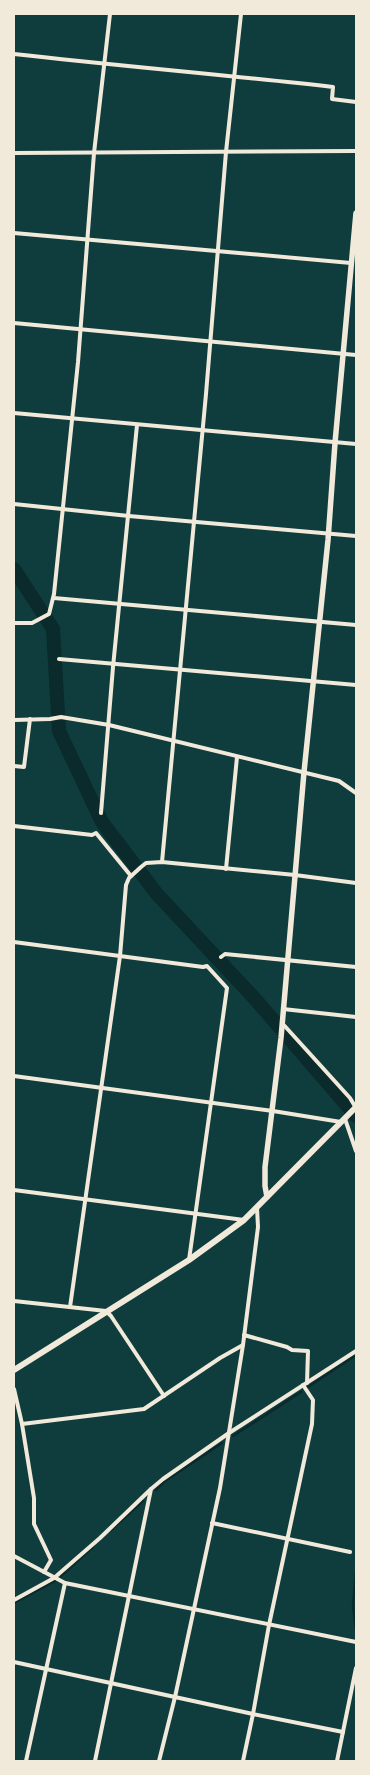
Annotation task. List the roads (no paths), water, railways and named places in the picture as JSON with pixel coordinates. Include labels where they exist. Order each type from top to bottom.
[{"type":"main road","points":[[14,1370],[189,1260],[244,1220],[356,1108]]},
{"type":"street","points":[[14,623],[32,623],[49,614],[54,598],[80,330],[94,153],[110,14]]},
{"type":"street","points":[[162,862],[211,343],[226,152],[242,14]]},
{"type":"street","points":[[14,54],[332,87],[332,99],[356,102]]},
{"type":"street","points":[[14,153],[356,151]]},
{"type":"street","points":[[268,1197],[265,1186],[265,1167],[281,1038],[304,772],[329,534],[335,443],[353,273],[351,263],[356,213]]},
{"type":"street","points":[[14,233],[87,241],[351,263]]},
{"type":"street","points":[[14,323],[211,343],[356,355]]},
{"type":"street","points":[[14,413],[356,444]]},
{"type":"street","points":[[101,813],[138,424]]},
{"type":"street","points":[[14,504],[62,510],[356,536]]},
{"type":"street","points":[[54,598],[356,625]]},
{"type":"street","points":[[59,659],[356,685]]},
{"type":"street","points":[[14,720],[50,719],[61,717],[109,725],[304,772],[339,782],[356,793]]},
{"type":"street","points":[[14,766],[24,768],[30,720]]},
{"type":"street","points":[[226,868],[237,757]]},
{"type":"street","points":[[14,826],[92,835],[96,833],[132,875]]},
{"type":"street","points":[[70,1307],[84,1199],[120,956],[126,885],[132,875],[140,867],[146,864],[162,862],[295,875],[356,883]]},
{"type":"street","points":[[14,942],[203,967],[207,966],[227,988],[189,1260]]},
{"type":"street","points":[[221,957],[225,954],[356,967]]},
{"type":"street","points":[[283,1009],[356,1017]]},
{"type":"street","points":[[282,1023],[350,1098],[356,1108]]},
{"type":"street","points":[[14,1076],[101,1089],[344,1119],[356,1151]]},
{"type":"street","points":[[14,1190],[244,1220]]},
{"type":"street","points":[[160,1761],[212,1523],[229,1433],[243,1345],[258,1227],[257,1208]]},
{"type":"street","points":[[14,1301],[106,1311],[111,1316],[164,1396]]},
{"type":"street","points":[[244,1336],[287,1347],[292,1350],[308,1351],[307,1383]]},
{"type":"street","points":[[22,1424],[144,1409],[220,1358],[243,1345]]},
{"type":"street","points":[[14,1600],[54,1578],[100,1538],[151,1489],[229,1433],[356,1351]]},
{"type":"street","points":[[242,1761],[253,1714],[269,1625],[312,1424],[312,1400],[303,1385]]},
{"type":"street","points":[[14,1389],[22,1424],[34,1498],[34,1524],[51,1560],[44,1572]]},
{"type":"street","points":[[95,1761],[151,1489]]},
{"type":"street","points":[[212,1523],[350,1552]]},
{"type":"street","points":[[14,1556],[54,1578],[65,1582],[193,1610],[355,1642]]},
{"type":"street","points":[[26,1761],[65,1582]]},
{"type":"street","points":[[14,1662],[343,1732]]},
{"type":"street","points":[[337,1761],[356,1668]]},
{"type":"waterway","points":[[14,569],[53,629],[59,731],[102,822],[157,894],[256,1000],[356,1116]]},
{"type":"waterway","points":[[308,1387],[356,1355]]},
{"type":"waterway","points":[[233,1436],[301,1392]]},
{"type":"waterway","points":[[156,1490],[165,1481],[222,1443]]},
{"type":"waterway","points":[[111,1530],[143,1501]]},
{"type":"waterway","points":[[61,1576],[93,1547]]},
{"type":"waterway","points":[[356,1571],[353,1606],[356,1630]]},
{"type":"waterway","points":[[14,1603],[55,1581]]}]
